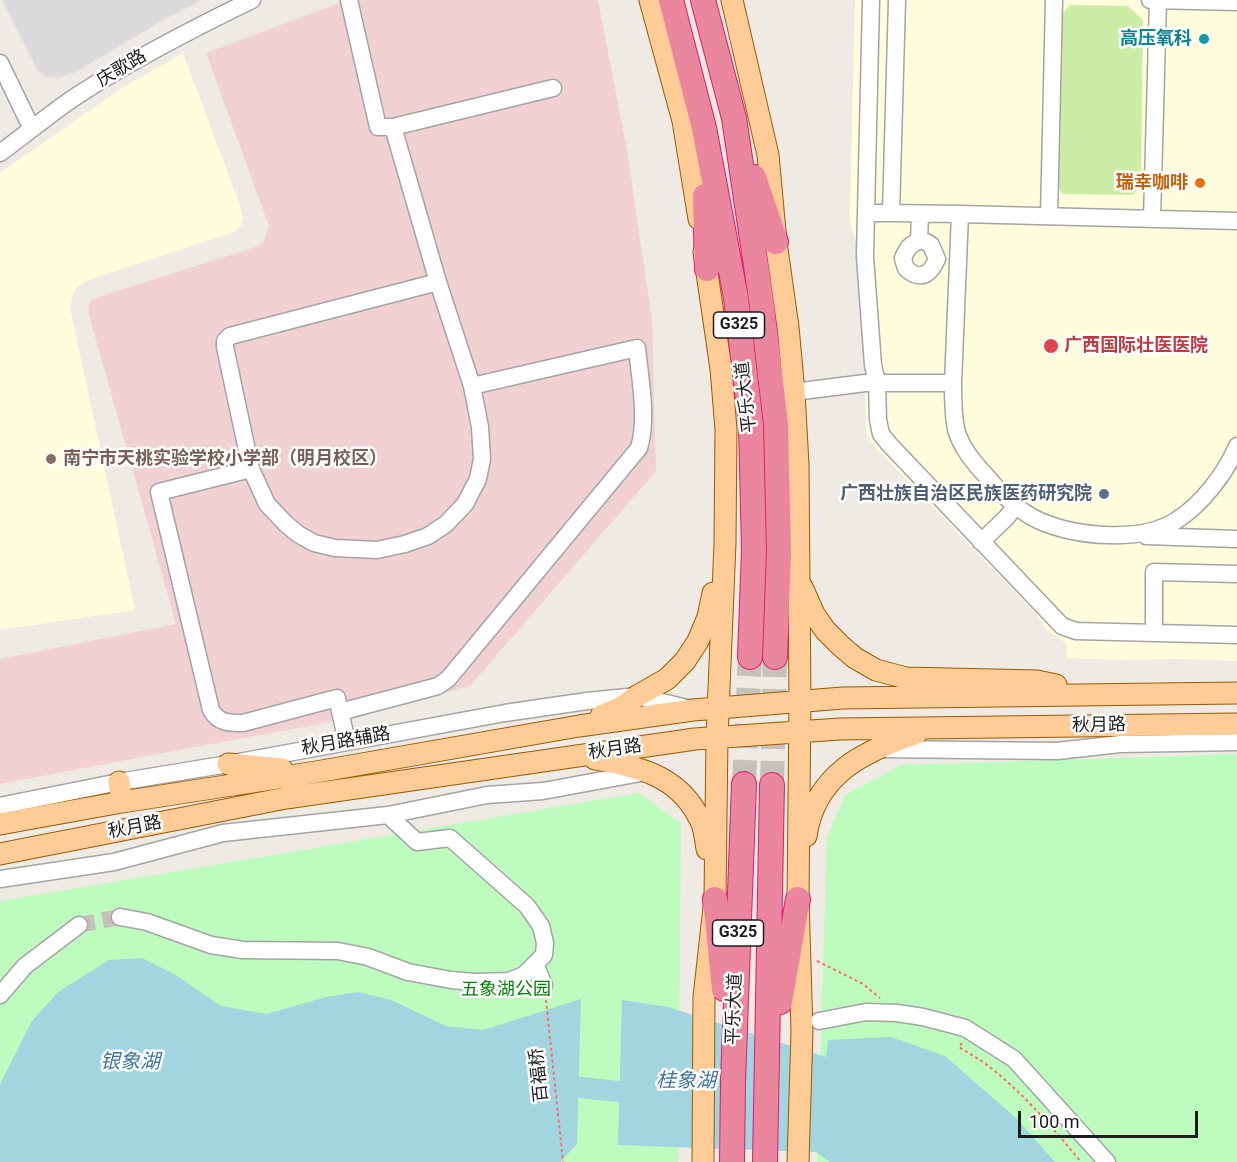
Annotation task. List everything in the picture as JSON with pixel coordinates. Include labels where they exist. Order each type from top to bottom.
[{"type":"highway","name":"平乐大道","points":[[671,0],[704,128],[736,298],[751,425],[754,550],[750,657]]},
{"type":"highway","name":"平乐大道","points":[[704,0],[734,118],[761,299],[776,424],[779,551],[775,657]]},
{"type":"highway","points":[[734,118],[776,242]]},
{"type":"highway","points":[[704,128],[707,269]]},
{"type":"highway","name":"平乐大道","points":[[732,1156],[744,784]]},
{"type":"highway","name":"平乐大道","points":[[765,1158],[772,785]]},
{"type":"highway","points":[[715,898],[733,1082]]},
{"type":"highway","points":[[766,1079],[798,899]]},
{"type":"main road","points":[[650,0],[683,121],[721,369],[726,429],[715,898],[705,997],[702,1162]]},
{"type":"main road","points":[[732,0],[768,155],[794,392],[798,465],[800,701],[798,899],[810,1026],[798,1162]]},
{"type":"main road","points":[[579,726],[620,708],[667,679],[685,661],[698,641],[708,617],[725,543]]},
{"type":"main road","points":[[799,580],[814,614],[825,630],[855,658],[876,670],[906,678],[1037,681],[1101,695]]},
{"type":"main road","name":"秋月路","points":[[0,824],[120,792],[316,772],[579,726],[693,710],[843,698],[1237,693]]},
{"type":"main road","name":"秋月路","points":[[0,854],[286,798],[695,739],[840,729],[1237,724]]},
{"type":"main road","points":[[798,899],[809,820],[820,795],[834,778],[873,749],[935,728]]},
{"type":"main road","points":[[577,756],[618,763],[649,772],[669,782],[682,793],[691,803],[703,825],[715,898]]},
{"type":"main road","points":[[228,764],[316,772]]},
{"type":"street","name":"庆歌路","points":[[0,153],[77,96],[136,60],[192,29],[252,0]]},
{"type":"street","points":[[349,0],[378,127],[393,127],[553,88]]},
{"type":"street","points":[[871,0],[865,257],[881,434],[1062,626],[1076,631],[1237,635]]},
{"type":"street","points":[[891,213],[897,0]]},
{"type":"street","points":[[1049,216],[1054,0]]},
{"type":"street","points":[[1150,0],[1237,2]]},
{"type":"street","points":[[1152,219],[1158,0]]},
{"type":"street","points":[[0,63],[32,129]]},
{"type":"street","points":[[393,127],[438,282],[472,386],[480,426],[482,459],[478,479],[465,504],[446,524],[428,536],[377,550],[335,548],[314,543],[298,534],[267,504],[250,469],[225,341],[231,336],[438,282]]},
{"type":"street","points":[[866,213],[1237,220]]},
{"type":"street","points":[[920,213],[919,241],[912,243],[903,258],[906,268],[911,273],[920,276],[928,273],[934,267],[937,259],[931,245],[926,242]]},
{"type":"street","points":[[960,214],[953,408],[957,430],[967,452],[1000,493],[1038,520],[1081,533],[1237,539]]},
{"type":"street","points":[[340,712],[438,686],[448,679],[639,448],[644,423],[637,348],[472,386]]},
{"type":"street","points":[[794,392],[865,383],[953,383]]},
{"type":"street","points":[[1130,534],[1161,528],[1178,520],[1216,482],[1237,446]]},
{"type":"street","points":[[250,469],[159,492],[211,710],[215,717],[228,723],[243,723],[336,698],[347,742]]},
{"type":"street","points":[[981,542],[1016,506]]},
{"type":"street","points":[[1154,633],[1154,572],[1237,574]]},
{"type":"street","name":"秋月路辅路","points":[[0,806],[120,792],[228,764],[505,713],[587,701],[637,696],[693,710]]},
{"type":"street","points":[[873,749],[1057,751],[1120,744],[1237,742]]},
{"type":"street","points":[[0,879],[114,862],[223,833],[388,815],[487,795],[543,791],[649,772]]},
{"type":"street","points":[[120,917],[147,922],[211,945],[243,950],[338,951],[368,957],[408,972],[451,980],[509,981],[524,975],[544,955],[545,943],[542,926],[527,906],[450,838],[417,842],[388,815]]},
{"type":"street","points":[[0,995],[25,966],[80,926]]},
{"type":"street","points":[[535,964],[544,985]]},
{"type":"street","points":[[810,1026],[866,1012],[923,1017],[965,1028],[1014,1059],[1107,1162]]},
{"type":"path","points":[[817,960],[863,984],[897,1013]]},
{"type":"path","name":"百福桥","points":[[544,985],[563,1162]]},
{"type":"path","points":[[968,1030],[959,1047],[989,1066],[1025,1098],[1081,1162]]},
{"type":"shaded area","points":[[2,0],[202,0],[165,19],[74,73],[58,78],[46,77],[38,71]]},
{"type":"shaded area","points":[[347,0],[598,0],[627,151],[652,320],[656,471],[470,686],[315,725],[0,784],[0,659],[176,624],[89,315],[88,307],[91,300],[263,243],[269,226],[206,53]]},
{"type":"shaded area","name":"广西国际壮医医院","points":[[855,0],[1237,0],[1237,661],[1067,658],[1066,643],[1046,629],[1037,615],[873,445],[866,433],[864,324],[856,242],[850,216]]},
{"type":"shaded area","name":"南宁市天桃实验学校小学部（明月校区）","points":[[183,53],[241,208],[243,218],[241,226],[234,232],[89,280],[77,287],[70,308],[135,610],[0,630],[0,173],[122,88]]},
{"type":"green space","points":[[1070,5],[1128,6],[1143,20],[1141,185],[1133,195],[1063,194],[1054,184],[1059,17]]},
{"type":"green space","points":[[1237,754],[1237,1162],[817,1162],[827,837],[845,795],[901,765]]},
{"type":"green space","name":"五象湖公园","points":[[639,793],[681,824],[678,1162],[0,1162],[0,901]]},
{"type":"water","name":"银象湖","points":[[142,958],[174,974],[221,1006],[267,1014],[326,997],[358,992],[391,1000],[446,1026],[483,1030],[581,999],[577,1144],[560,1162],[0,1162],[0,1084],[32,1021],[58,992],[109,960]]},
{"type":"water","name":"桂象湖","points":[[622,1000],[668,1007],[826,1057],[828,1040],[891,1037],[945,1056],[1017,1119],[1055,1162],[830,1162],[816,1152],[618,1145]]},
{"type":"waterway","points":[[551,1084],[648,1095]]},
{"type":"tunnel","points":[[744,784],[750,657]]},
{"type":"tunnel","points":[[772,785],[775,657]]},
{"type":"tunnel","points":[[79,925],[120,917]]},
{"type":"place","name":"高压氧科","points":[[1204,39]]},
{"type":"place","name":"瑞幸咖啡","points":[[1200,183]]},
{"type":"place","name":"广西国际壮医医院","points":[[1051,346]]},
{"type":"place","name":"南宁市天桃实验学校小学部（明月校区）","points":[[51,459]]},
{"type":"place","name":"广西壮族自治区民族医药研究院","points":[[1104,494]]}]
